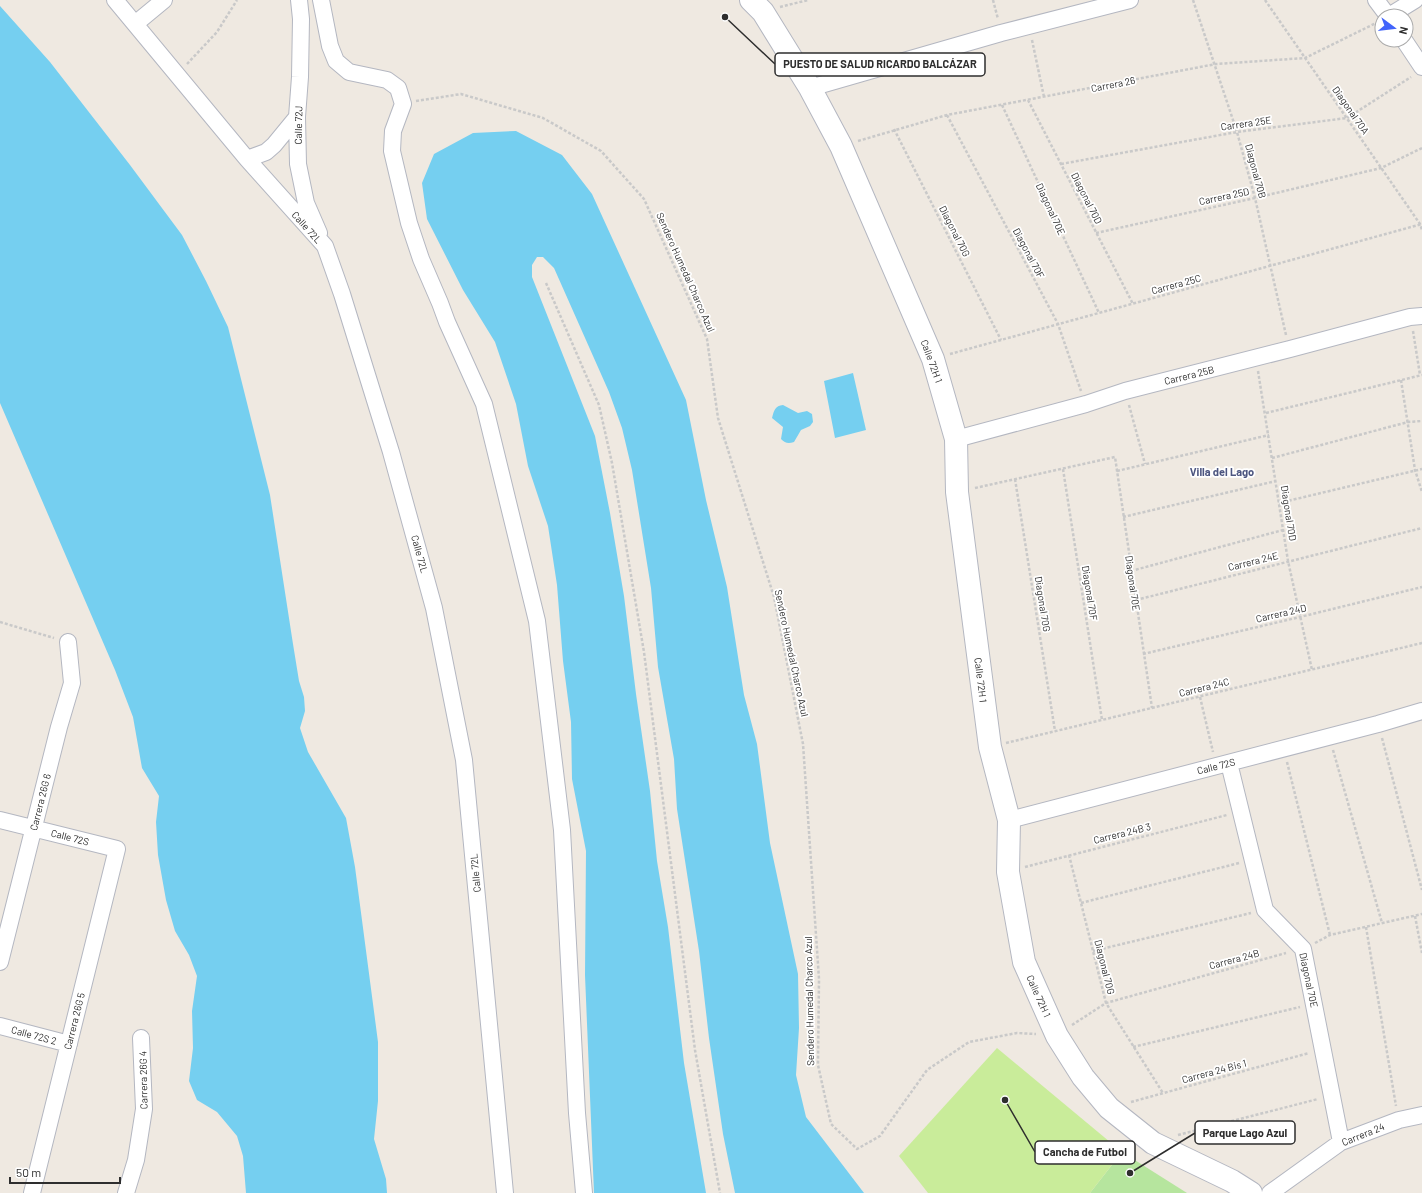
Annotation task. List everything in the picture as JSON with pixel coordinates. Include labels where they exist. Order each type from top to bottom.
[{"type":"street","name":"Calle 72L","points":[[115,0],[247,159],[325,246],[342,294],[391,452],[434,608],[464,760],[506,1193]]},
{"type":"street","points":[[135,24],[164,0]]},
{"type":"street","name":"Calle 72J","points":[[299,0],[301,19],[300,77],[297,117],[298,164],[306,203],[325,246]]},
{"type":"street","points":[[321,0],[330,46],[336,61],[349,72],[387,80],[398,88],[403,104],[393,132],[392,151],[409,223],[421,259],[447,322],[484,404],[537,621],[562,830],[577,1113],[584,1193]]},
{"type":"street","points":[[757,6],[810,88],[1001,33],[1130,0]]},
{"type":"street","points":[[1376,0],[1382,8]]},
{"type":"street","points":[[1402,8],[1415,0]]},
{"type":"street","points":[[1408,48],[1419,71]]},
{"type":"street","name":"Calle 72H 1","points":[[810,88],[841,146],[933,359],[956,439],[957,492],[990,747],[1009,820],[1008,872],[1024,962],[1057,1036],[1083,1077],[1109,1108],[1153,1143],[1232,1181],[1251,1193]]},
{"type":"street","points":[[247,159],[266,152],[274,145],[297,117]]},
{"type":"street","name":"Carrera 25B","points":[[956,439],[1086,404],[1125,391],[1290,350],[1416,316]]},
{"type":"street","name":"Carrera 26G 6","points":[[0,962],[59,727],[72,683],[68,642]]},
{"type":"street","name":"Calle 72S","points":[[1009,820],[1223,765],[1422,711]]},
{"type":"street","points":[[1223,765],[1241,811],[1265,910]]},
{"type":"street","name":"Calle 72S","points":[[0,820],[117,848]]},
{"type":"street","name":"Carrera 26G 5","points":[[32,1193],[117,848]]},
{"type":"street","name":"Diagonal 70E","points":[[1265,910],[1303,949],[1341,1142]]},
{"type":"street","name":"Calle 72S 2","points":[[0,1026],[69,1044]]},
{"type":"street","name":"Carrera 26G 4","points":[[126,1193],[136,1160],[144,1109],[142,1038]]},
{"type":"street","name":"Carrera 24","points":[[1270,1193],[1341,1142],[1399,1120],[1422,1115]]},
{"type":"path","points":[[176,75],[194,58],[217,32],[237,0]]},
{"type":"path","points":[[757,6],[808,0]]},
{"type":"path","points":[[993,0],[1001,33]]},
{"type":"path","name":"Diagonal 70B","points":[[1193,0],[1216,64],[1256,198],[1290,350]]},
{"type":"path","name":"Diagonal 70A","points":[[1265,0],[1421,224],[1422,230]]},
{"type":"path","name":"Carrera 26","points":[[841,146],[894,129],[947,115],[1044,96],[1216,64],[1305,58],[1374,24]]},
{"type":"path","points":[[1028,26],[1044,96]]},
{"type":"path","name":"Carrera 25E","points":[[1061,164],[1237,132],[1347,118],[1419,71]]},
{"type":"path","name":"Sendero Humedal Charco Azul","points":[[403,104],[461,94],[543,118],[601,151],[644,199],[707,339],[718,418],[774,597],[803,744],[819,979],[818,1064],[831,1124],[857,1149],[880,1136],[927,1070],[969,1042],[1017,1033],[1057,1036]]},
{"type":"path","name":"Diagonal 70D","points":[[1028,100],[1133,304]]},
{"type":"path","name":"Diagonal 70E","points":[[1002,105],[1099,313]]},
{"type":"path","name":"Diagonal 70F","points":[[947,115],[1058,324],[1086,404]]},
{"type":"path","name":"Diagonal 70G","points":[[894,129],[1001,340]]},
{"type":"path","name":"Carrera 25D","points":[[1096,233],[1256,198],[1381,168],[1422,148]]},
{"type":"path","name":"Carrera 25C","points":[[933,359],[1421,224]]},
{"type":"path","points":[[546,283],[599,405],[612,463],[644,652],[695,1050],[720,1193]]},
{"type":"path","points":[[1266,413],[1421,375],[1416,316]]},
{"type":"path","name":"Diagonal 70D","points":[[1256,358],[1266,413],[1288,561],[1312,670]]},
{"type":"path","points":[[1401,380],[1415,470],[1422,492]]},
{"type":"path","points":[[1125,391],[1146,464]]},
{"type":"path","points":[[1272,458],[1408,422],[1422,421]]},
{"type":"path","points":[[1117,471],[1269,436]]},
{"type":"path","name":"Diagonal 70E","points":[[1063,469],[1116,457],[1123,517],[1152,708]]},
{"type":"path","points":[[957,492],[1063,469]]},
{"type":"path","name":"Diagonal 70F","points":[[1063,469],[1102,720]]},
{"type":"path","points":[[1279,503],[1422,469]]},
{"type":"path","name":"Diagonal 70G","points":[[1015,479],[1055,731]]},
{"type":"path","points":[[1123,517],[1276,481]]},
{"type":"path","name":"Carrera 24E","points":[[1136,600],[1422,528]]},
{"type":"path","points":[[1131,571],[1283,530]]},
{"type":"path","name":"Carrera 24D","points":[[1143,654],[1300,617],[1422,586]]},
{"type":"path","points":[[0,622],[68,642]]},
{"type":"path","name":"Carrera 24C","points":[[990,747],[1422,643]]},
{"type":"path","points":[[1200,696],[1223,765]]},
{"type":"path","points":[[1378,724],[1422,890]]},
{"type":"path","points":[[1329,736],[1382,923]]},
{"type":"path","points":[[1284,748],[1330,935]]},
{"type":"path","name":"Carrera 24B 3","points":[[1008,872],[1241,811]]},
{"type":"path","name":"Diagonal 70G","points":[[1069,855],[1106,1003],[1163,1093]]},
{"type":"path","points":[[1081,903],[1253,859]]},
{"type":"path","points":[[1093,951],[1265,910]]},
{"type":"path","name":"Carrera 24B","points":[[1057,1036],[1106,1003],[1303,949],[1330,935],[1422,914]]},
{"type":"path","points":[[1414,916],[1422,953]]},
{"type":"path","points":[[1366,926],[1399,1120]]},
{"type":"path","points":[[1133,1047],[1314,1004]]},
{"type":"path","name":"Carrera 24 Bis 1","points":[[1109,1108],[1323,1049]]},
{"type":"path","points":[[1153,1143],[1332,1095]]},
{"type":"green space","points":[[997,1048],[1122,1152],[1090,1193],[928,1193],[899,1156]]},
{"type":"green space","points":[[1122,1152],[1187,1193],[1090,1193]]},
{"type":"water","points":[[0,6],[50,62],[182,235],[228,327],[270,495],[299,681],[304,697],[305,711],[300,728],[308,752],[346,818],[355,867],[378,1042],[378,1101],[374,1139],[386,1179],[387,1193],[246,1193],[243,1156],[237,1136],[217,1112],[197,1100],[189,1081],[193,1048],[192,1011],[197,976],[189,955],[175,931],[166,900],[158,855],[156,822],[159,796],[142,768],[133,717],[115,670],[0,403]]},
{"type":"water","points":[[516,131],[562,155],[592,194],[686,400],[706,500],[727,587],[744,695],[757,744],[770,843],[798,974],[799,1028],[796,1075],[806,1117],[864,1193],[735,1193],[723,1134],[709,1038],[699,951],[677,809],[674,759],[658,667],[651,588],[632,470],[622,428],[609,392],[554,268],[543,257],[537,257],[532,265],[532,277],[595,436],[610,513],[624,596],[650,791],[657,861],[668,927],[684,1063],[706,1193],[594,1193],[585,975],[586,851],[572,779],[571,722],[563,661],[557,585],[548,526],[528,466],[516,404],[495,342],[463,290],[427,219],[422,183],[434,154],[473,133]]},
{"type":"water","points":[[853,373],[866,430],[835,438],[824,381]]},
{"type":"water","points":[[783,405],[798,413],[807,411],[812,414],[813,422],[810,426],[801,430],[792,443],[787,443],[781,439],[783,427],[772,418],[775,409],[778,406]]},
{"type":"place","name":"PUESTO DE SALUD RICARDO BALCÁZAR","points":[[725,17]]},
{"type":"place","name":"Cancha de Futbol","points":[[1005,1100]]},
{"type":"place","name":"Parque Lago Azul","points":[[1130,1173]]},
{"type":"district","name":"Villa del Lago","points":[[1222,472]]}]
